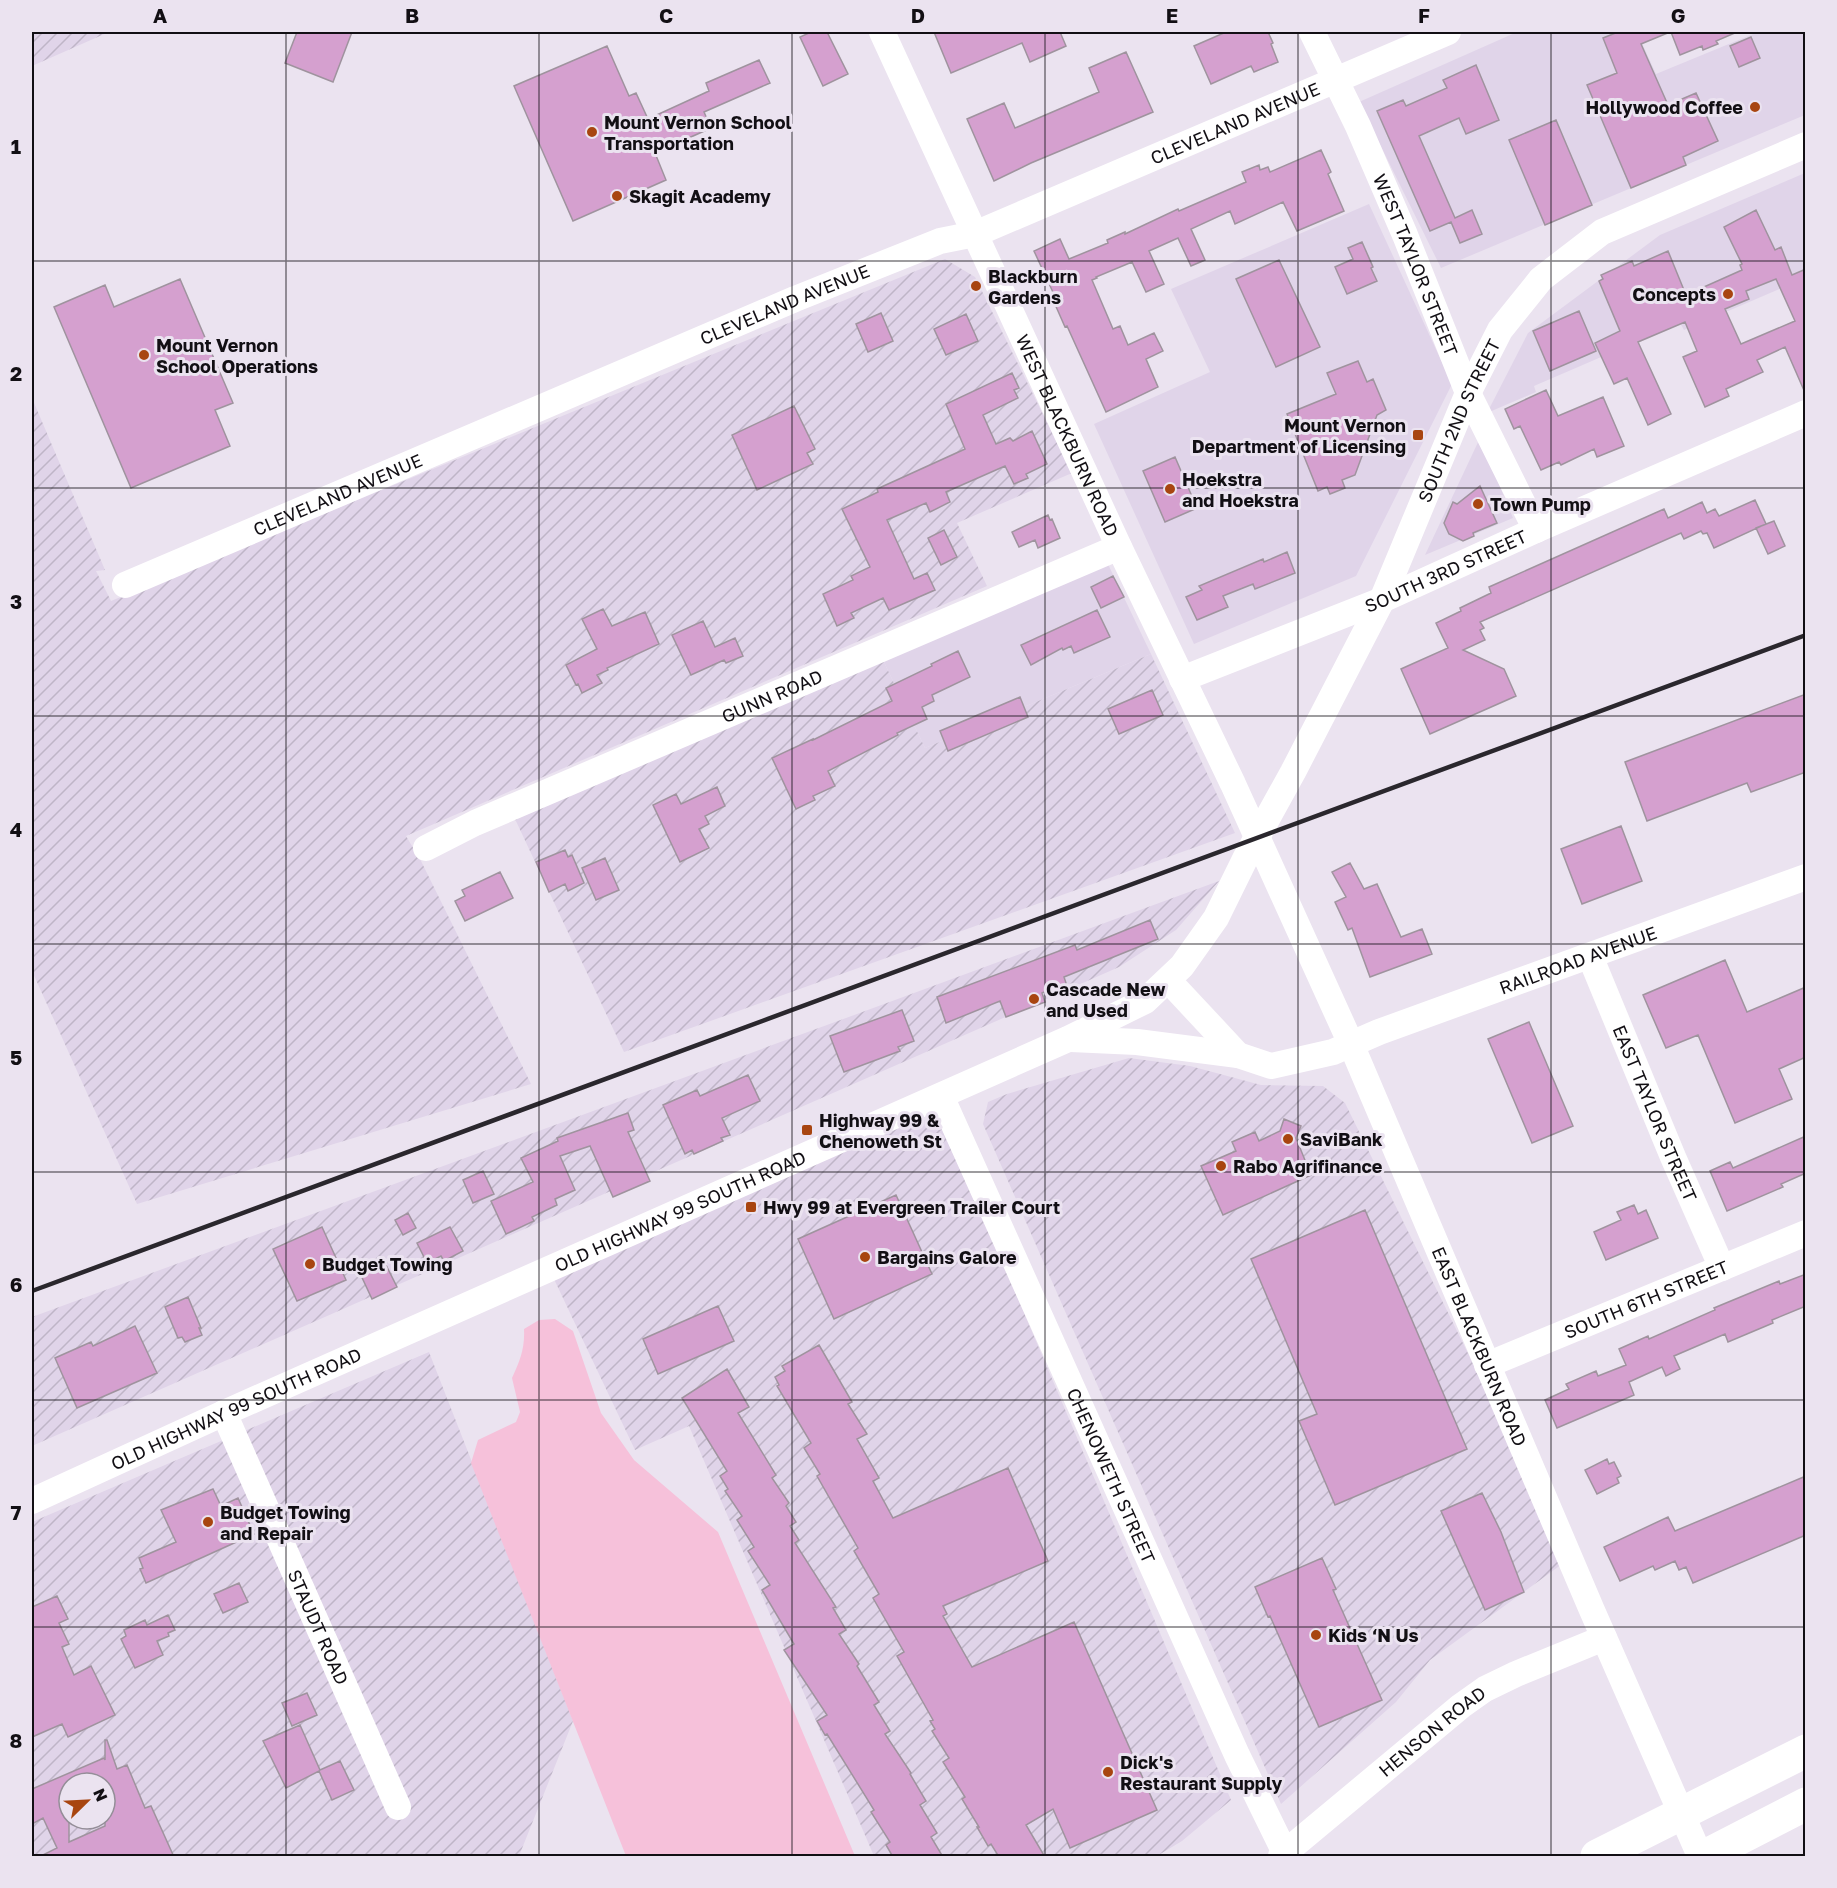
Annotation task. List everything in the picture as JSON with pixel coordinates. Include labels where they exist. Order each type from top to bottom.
[{"type":"highway","points":[[1597,1857],[1806,1751]]},
{"type":"highway","points":[[1705,1857],[1806,1804]]},
{"type":"street","name":"WEST BLACKBURN ROAD","points":[[882,32],[1119,547],[1233,784],[1257,839]]},
{"type":"street","name":"WEST TAYLOR STREET","points":[[1312,32],[1358,126],[1405,235],[1468,393],[1536,530]]},
{"type":"street","name":"CLEVELAND AVENUE","points":[[125,585],[795,299],[940,241],[975,234],[1448,32]]},
{"type":"street","name":"SOUTH 2ND STREET","points":[[1257,839],[1382,600],[1468,393],[1500,330],[1541,279],[1602,232],[1806,145]]},
{"type":"street","name":"SOUTH 3RD STREET","points":[[1182,679],[1382,600],[1536,530],[1806,413]]},
{"type":"street","name":"GUNN ROAD","points":[[426,848],[476,823],[1119,547]]},
{"type":"street","name":"OLD HIGHWAY 99 SOUTH ROAD","points":[[32,1501],[224,1413],[1068,1039],[1145,1001],[1182,966],[1216,918],[1257,839]]},
{"type":"street","name":"EAST BLACKBURN ROAD","points":[[1257,839],[1351,1044],[1604,1638],[1700,1857]]},
{"type":"street","name":"RAILROAD AVENUE","points":[[1068,1039],[1137,1042],[1238,1055],[1271,1066],[1333,1052],[1806,877]]},
{"type":"street","name":"EAST TAYLOR STREET","points":[[1590,956],[1673,1157],[1722,1268]]},
{"type":"street","points":[[1168,980],[1238,1055]]},
{"type":"street","name":"CHENOWETH STREET","points":[[941,1095],[1283,1855]]},
{"type":"street","name":"SOUTH 6TH STREET","points":[[1487,1365],[1806,1233]]},
{"type":"street","name":"STAUDT ROAD","points":[[224,1413],[398,1807]]},
{"type":"street","name":"HENSON ROAD","points":[[1283,1855],[1461,1706],[1485,1689],[1604,1638]]},
{"type":"shaded area","points":[[32,32],[109,32],[32,66]]},
{"type":"shaded area","points":[[1517,32],[1637,32],[1656,74],[1758,32],[1805,32],[1805,115],[1441,268],[1359,102]]},
{"type":"shaded area","points":[[1805,173],[1805,278],[1684,330],[1680,323],[1534,386],[1536,392],[1487,413],[1528,333],[1660,235]]},
{"type":"shaded area","points":[[1369,204],[1452,384],[1356,576],[1194,644],[1094,424],[1210,372],[1171,289]]},
{"type":"shaded area","points":[[945,259],[975,277],[1072,473],[957,523],[987,586],[406,836],[421,861],[531,1084],[137,1204],[32,971],[32,398],[105,570],[96,571],[111,601]]},
{"type":"shaded area","points":[[1480,438],[1513,518],[1425,555]]},
{"type":"shaded area","points":[[1106,560],[1151,654],[925,748],[882,658]]},
{"type":"shaded area","points":[[1151,654],[1235,833],[624,1052],[515,819],[882,658],[925,748]]},
{"type":"shaded area","points":[[1219,881],[1176,930],[1119,967],[32,1446],[32,1317]]},
{"type":"shaded area","points":[[1129,1058],[1190,1066],[1261,1085],[1323,1086],[1345,1103],[1569,1559],[1430,1660],[1396,1702],[1281,1804],[983,1124],[988,1102],[1007,1094]]},
{"type":"shaded area","points":[[931,1120],[948,1134],[1231,1800],[1182,1841],[1157,1856],[874,1856],[689,1426],[635,1450],[553,1277],[904,1121]]},
{"type":"shaded area","points":[[555,1319],[573,1331],[601,1413],[634,1460],[718,1532],[855,1856],[626,1856],[471,1463],[478,1440],[516,1422],[520,1412],[512,1378],[524,1342],[524,1329],[539,1320]]},
{"type":"shaded area","points":[[429,1352],[573,1721],[519,1856],[32,1856],[32,1522]]},
{"type":"building","points":[[297,32],[352,32],[333,82],[285,63]]},
{"type":"building","points":[[811,32],[827,32],[848,74],[823,86],[800,37]]},
{"type":"building","points":[[934,32],[1060,32],[1066,46],[1030,62],[1022,43],[951,73]]},
{"type":"building","points":[[1226,32],[1268,32],[1278,62],[1254,72],[1251,66],[1211,84],[1194,46]]},
{"type":"building","points":[[1618,32],[1670,32],[1641,44],[1668,105],[1696,93],[1718,141],[1683,157],[1686,165],[1631,188],[1587,85],[1617,73],[1603,38]]},
{"type":"building","points":[[1671,32],[1737,32],[1716,41],[1718,44],[1703,50],[1702,46],[1680,55]]},
{"type":"building","points":[[1751,37],[1760,58],[1739,67],[1730,46]]},
{"type":"building","name":"Mount Vernon School Transportation","points":[[607,46],[629,96],[636,93],[648,119],[709,91],[706,83],[759,60],[770,83],[704,112],[711,128],[655,153],[666,180],[573,221],[514,86]]},
{"type":"building","points":[[1126,52],[1153,112],[994,181],[967,119],[1004,103],[1015,128],[1099,92],[1089,68]]},
{"type":"building","points":[[1476,65],[1499,120],[1466,134],[1459,118],[1419,136],[1455,218],[1472,210],[1482,234],[1460,243],[1451,222],[1430,231],[1377,111],[1403,100],[1406,106],[1447,88],[1443,80]]},
{"type":"building","points":[[1556,120],[1592,205],[1545,225],[1509,140]]},
{"type":"building","points":[[1321,150],[1331,172],[1328,174],[1344,211],[1297,231],[1283,202],[1235,224],[1230,211],[1191,229],[1205,260],[1191,266],[1178,238],[1149,251],[1164,284],[1146,292],[1132,262],[1092,280],[1113,329],[1120,326],[1128,345],[1154,333],[1163,351],[1146,359],[1158,387],[1106,412],[1067,326],[1065,327],[1054,302],[1057,301],[1034,251],[1060,239],[1069,259],[1108,243],[1107,240],[1125,232],[1125,234],[1178,209],[1179,211],[1246,182],[1242,172],[1259,165],[1260,170],[1268,167],[1270,172]]},
{"type":"building","points":[[1756,210],[1775,250],[1781,247],[1792,275],[1806,269],[1806,395],[1785,347],[1757,360],[1763,372],[1726,389],[1729,396],[1705,407],[1683,357],[1697,351],[1685,322],[1638,342],[1671,414],[1648,425],[1627,378],[1614,384],[1595,343],[1620,331],[1599,281],[1603,279],[1601,275],[1632,261],[1634,266],[1668,251],[1686,295],[1742,270],[1740,265],[1742,264],[1724,227]],"holes":[[[1776,279],[1795,321],[1741,344],[1725,309],[1749,299],[1746,291]]]},
{"type":"building","points":[[1362,242],[1377,281],[1347,294],[1335,267],[1353,259],[1348,248]]},
{"type":"building","points":[[1279,260],[1320,347],[1276,367],[1236,279]]},
{"type":"building","name":"Mount Vernon School Operations","points":[[180,279],[233,403],[215,410],[230,446],[131,488],[54,307],[105,285],[114,307]]},
{"type":"building","points":[[1579,311],[1596,351],[1550,371],[1533,331]]},
{"type":"building","points":[[881,313],[893,341],[868,352],[856,324]]},
{"type":"building","points":[[966,314],[978,341],[946,355],[934,329]]},
{"type":"building","points":[[1358,361],[1367,382],[1373,379],[1386,410],[1377,415],[1355,475],[1342,480],[1345,488],[1330,494],[1327,487],[1318,491],[1287,414],[1336,394],[1327,373]]},
{"type":"building","points":[[1012,373],[1019,388],[1014,390],[1018,398],[983,415],[996,444],[1010,438],[1013,441],[1032,431],[1047,464],[1026,474],[1028,478],[1014,484],[1005,466],[946,492],[950,502],[930,512],[926,503],[887,520],[914,579],[927,573],[935,590],[889,610],[883,598],[851,613],[854,618],[837,626],[823,594],[853,580],[851,576],[870,567],[842,509],[878,492],[877,489],[965,449],[946,404]]},
{"type":"building","points":[[1546,390],[1558,416],[1603,397],[1624,446],[1597,457],[1594,449],[1561,465],[1559,462],[1541,470],[1520,426],[1514,429],[1505,409]]},
{"type":"building","points":[[794,406],[815,449],[807,453],[813,464],[757,490],[732,435]]},
{"type":"building","name":"Hoekstra and Hoekstra","points":[[1175,457],[1197,508],[1165,522],[1143,471]]},
{"type":"building","name":"Town Pump","points":[[1480,486],[1497,523],[1473,533],[1474,536],[1463,541],[1449,534],[1444,523],[1453,502],[1457,504]]},
{"type":"building","points":[[1755,500],[1766,524],[1714,548],[1707,533],[1703,534],[1701,531],[1684,539],[1681,533],[1480,622],[1484,628],[1480,630],[1485,640],[1463,650],[1504,669],[1516,696],[1430,734],[1401,669],[1448,648],[1436,623],[1491,593],[1489,587],[1664,509],[1668,518],[1702,502],[1707,513],[1715,509],[1719,516]]},
{"type":"building","points":[[1048,515],[1060,538],[1038,548],[1035,540],[1019,547],[1012,532]]},
{"type":"building","points":[[1774,521],[1785,546],[1768,554],[1756,528]]},
{"type":"building","points":[[944,530],[957,557],[941,565],[928,538]]},
{"type":"building","points":[[1287,552],[1295,573],[1255,589],[1253,584],[1223,596],[1228,607],[1197,620],[1186,597],[1202,590],[1199,586],[1263,559],[1264,562]]},
{"type":"building","points":[[1113,576],[1124,597],[1101,608],[1091,587]]},
{"type":"building","points":[[603,609],[612,626],[645,612],[659,644],[607,668],[608,670],[597,675],[602,683],[582,693],[566,665],[597,649],[582,619]]},
{"type":"building","points":[[1097,610],[1110,637],[1074,653],[1071,646],[1063,650],[1062,648],[1031,665],[1021,645]]},
{"type":"building","points":[[703,621],[715,647],[735,638],[743,656],[726,663],[724,660],[691,675],[672,635]]},
{"type":"building","points":[[958,651],[970,677],[932,695],[934,701],[922,707],[927,719],[828,771],[835,786],[813,796],[815,800],[796,809],[772,758],[892,701],[886,688]]},
{"type":"building","points":[[1152,690],[1163,715],[1119,734],[1108,709]]},
{"type":"building","points":[[1806,694],[1806,772],[1751,792],[1747,783],[1647,821],[1625,762]]},
{"type":"building","points":[[1020,697],[1028,717],[948,751],[940,731]]},
{"type":"building","points":[[717,787],[725,806],[705,816],[709,824],[699,829],[709,848],[680,862],[653,805],[676,794],[681,804]]},
{"type":"building","points":[[1621,826],[1642,881],[1582,904],[1561,849]]},
{"type":"building","points":[[565,850],[568,857],[572,855],[584,883],[568,891],[565,884],[549,892],[536,862]]},
{"type":"building","points":[[605,858],[619,890],[596,900],[582,868]]},
{"type":"building","points":[[1350,863],[1364,889],[1377,884],[1401,937],[1422,929],[1432,954],[1370,977],[1352,928],[1348,930],[1335,902],[1346,897],[1332,872]]},
{"type":"building","points":[[500,872],[513,898],[465,921],[455,901],[465,896],[462,890]]},
{"type":"building","points":[[1150,920],[1158,939],[1064,977],[1066,983],[1042,993],[1045,1002],[1006,1017],[1000,1001],[946,1023],[937,997],[1075,945],[1077,950]]},
{"type":"building","points":[[1725,960],[1747,1012],[1806,987],[1806,1057],[1779,1069],[1792,1099],[1735,1123],[1698,1035],[1666,1048],[1643,995]]},
{"type":"building","points":[[902,1010],[914,1041],[898,1047],[900,1051],[844,1072],[830,1036]]},
{"type":"building","points":[[1529,1022],[1573,1126],[1532,1143],[1488,1039]]},
{"type":"building","points":[[748,1075],[760,1101],[722,1118],[730,1135],[721,1138],[723,1141],[694,1154],[692,1150],[685,1154],[663,1105],[697,1090],[700,1096]]},
{"type":"building","points":[[628,1113],[634,1130],[628,1132],[650,1181],[613,1197],[590,1146],[560,1156],[575,1190],[555,1199],[557,1205],[532,1217],[534,1221],[506,1234],[491,1201],[533,1182],[521,1158],[558,1141],[557,1138]]},
{"type":"building","points":[[1284,1119],[1301,1126],[1296,1138],[1311,1175],[1223,1215],[1201,1166],[1236,1151],[1232,1142],[1255,1132],[1259,1141],[1280,1131]]},
{"type":"building","points":[[1806,1136],[1806,1173],[1781,1184],[1783,1187],[1727,1211],[1710,1171],[1730,1162],[1733,1168]]},
{"type":"building","points":[[483,1171],[494,1194],[473,1203],[463,1180]]},
{"type":"building","name":"Bargains Galore","points":[[896,1195],[932,1274],[834,1319],[798,1239]]},
{"type":"building","points":[[1634,1205],[1638,1214],[1646,1210],[1658,1238],[1606,1260],[1594,1232],[1621,1220],[1617,1212]]},
{"type":"building","points":[[1365,1210],[1467,1449],[1335,1505],[1299,1421],[1317,1414],[1251,1259]]},
{"type":"building","points":[[408,1213],[416,1228],[403,1235],[395,1220]]},
{"type":"building","name":"Budget Towing","points":[[322,1227],[346,1280],[297,1301],[273,1249]]},
{"type":"building","points":[[450,1227],[463,1251],[444,1261],[441,1256],[427,1263],[417,1243]]},
{"type":"building","points":[[382,1257],[397,1287],[372,1299],[358,1269]]},
{"type":"building","points":[[1806,1274],[1806,1306],[1728,1342],[1725,1334],[1674,1356],[1680,1369],[1666,1376],[1662,1367],[1629,1382],[1634,1395],[1557,1428],[1545,1400],[1569,1389],[1566,1384],[1596,1371],[1598,1376],[1626,1365],[1619,1349],[1648,1336],[1649,1339],[1715,1310],[1714,1308],[1779,1281],[1780,1284]]},
{"type":"building","points":[[188,1297],[202,1335],[185,1342],[182,1337],[178,1338],[165,1307]]},
{"type":"building","points":[[718,1306],[734,1341],[658,1374],[643,1339]]},
{"type":"building","points":[[135,1326],[157,1373],[77,1408],[55,1358],[91,1342],[93,1346]]},
{"type":"building","points":[[819,1345],[852,1402],[848,1404],[867,1434],[857,1439],[879,1478],[873,1481],[893,1518],[1008,1468],[1048,1561],[943,1606],[947,1614],[943,1616],[972,1667],[1074,1622],[1157,1810],[1070,1848],[1053,1809],[1026,1825],[1045,1857],[999,1857],[991,1844],[988,1846],[962,1799],[965,1797],[943,1762],[949,1758],[932,1731],[935,1729],[930,1721],[933,1720],[897,1656],[904,1652],[873,1598],[879,1594],[854,1551],[858,1548],[817,1476],[820,1474],[804,1448],[811,1443],[777,1386],[779,1385],[775,1377],[785,1371],[782,1366]]},
{"type":"building","points":[[727,1369],[749,1407],[738,1413],[776,1475],[772,1478],[789,1503],[786,1506],[796,1522],[790,1526],[799,1540],[795,1543],[836,1607],[833,1608],[846,1630],[839,1634],[859,1664],[857,1666],[879,1702],[874,1705],[890,1731],[885,1734],[911,1773],[926,1801],[920,1805],[937,1833],[931,1837],[943,1857],[893,1857],[886,1845],[890,1842],[871,1812],[874,1810],[817,1721],[827,1715],[784,1650],[794,1644],[762,1590],[770,1585],[748,1551],[754,1547],[737,1520],[742,1516],[725,1491],[728,1489],[720,1476],[727,1471],[682,1398]]},
{"type":"building","points":[[1607,1459],[1609,1464],[1614,1462],[1621,1476],[1617,1478],[1619,1483],[1597,1494],[1585,1470]]},
{"type":"building","points":[[1806,1476],[1806,1535],[1693,1583],[1686,1567],[1679,1570],[1675,1561],[1655,1570],[1653,1566],[1620,1581],[1604,1547],[1668,1517],[1675,1531]]},
{"type":"building","name":"Budget Towing and Repair","points":[[213,1489],[221,1506],[238,1498],[254,1534],[146,1583],[140,1569],[143,1568],[139,1558],[176,1542],[161,1510]]},
{"type":"building","points":[[1482,1493],[1501,1532],[1524,1592],[1485,1610],[1441,1511]]},
{"type":"building","name":"Kids ‘N Us","points":[[1322,1558],[1336,1589],[1333,1590],[1382,1700],[1319,1727],[1255,1587]]},
{"type":"building","points":[[239,1583],[248,1602],[223,1613],[214,1594]]},
{"type":"building","points":[[57,1596],[68,1619],[59,1623],[69,1644],[62,1647],[74,1675],[91,1666],[115,1715],[68,1737],[62,1724],[32,1737],[32,1607]]},
{"type":"building","points":[[168,1615],[175,1630],[168,1633],[169,1636],[157,1641],[163,1655],[135,1668],[121,1639],[126,1636],[124,1630],[145,1620],[147,1625]]},
{"type":"building","points":[[307,1693],[317,1715],[292,1726],[282,1703]]},
{"type":"building","points":[[300,1725],[320,1770],[340,1761],[354,1790],[332,1800],[319,1771],[286,1788],[263,1741]]},
{"type":"building","points":[[105,1740],[107,1740],[117,1769],[127,1765],[145,1808],[151,1806],[174,1857],[39,1857],[57,1848],[43,1818],[32,1824],[32,1789],[57,1778],[57,1831],[69,1831],[69,1842],[94,1831],[117,1831],[117,1771],[74,1771],[104,1758],[105,1760]]},
{"type":"railway","points":[[32,1291],[1806,635]]},
{"type":"place","name":"Hollywood Coffee","points":[[1755,107]]},
{"type":"place","name":"Mount Vernon School Transportation","points":[[592,132]]},
{"type":"place","name":"Skagit Academy","points":[[617,196]]},
{"type":"place","name":"Blackburn Gardens","points":[[976,286]]},
{"type":"place","name":"Concepts","points":[[1728,294]]},
{"type":"place","name":"Mount Vernon School Operations","points":[[144,355]]},
{"type":"place","name":"Mount Vernon Department of Licensing","points":[[1418,435]]},
{"type":"place","name":"Hoekstra and Hoekstra","points":[[1170,489]]},
{"type":"place","name":"Town Pump","points":[[1478,504]]},
{"type":"place","name":"Cascade New and Used","points":[[1034,999]]},
{"type":"place","name":"Highway 99 & Chenoweth St","points":[[807,1130]]},
{"type":"place","name":"SaviBank","points":[[1288,1139]]},
{"type":"place","name":"Rabo Agrifinance","points":[[1221,1166]]},
{"type":"place","name":"Hwy 99 at Evergreen Trailer Court","points":[[751,1207]]},
{"type":"place","name":"Bargains Galore","points":[[865,1257]]},
{"type":"place","name":"Budget Towing","points":[[310,1264]]},
{"type":"place","name":"Budget Towing and Repair","points":[[208,1522]]},
{"type":"place","name":"Kids ‘N Us","points":[[1316,1635]]},
{"type":"place","name":"Dick's Restaurant Supply","points":[[1108,1772]]}]
